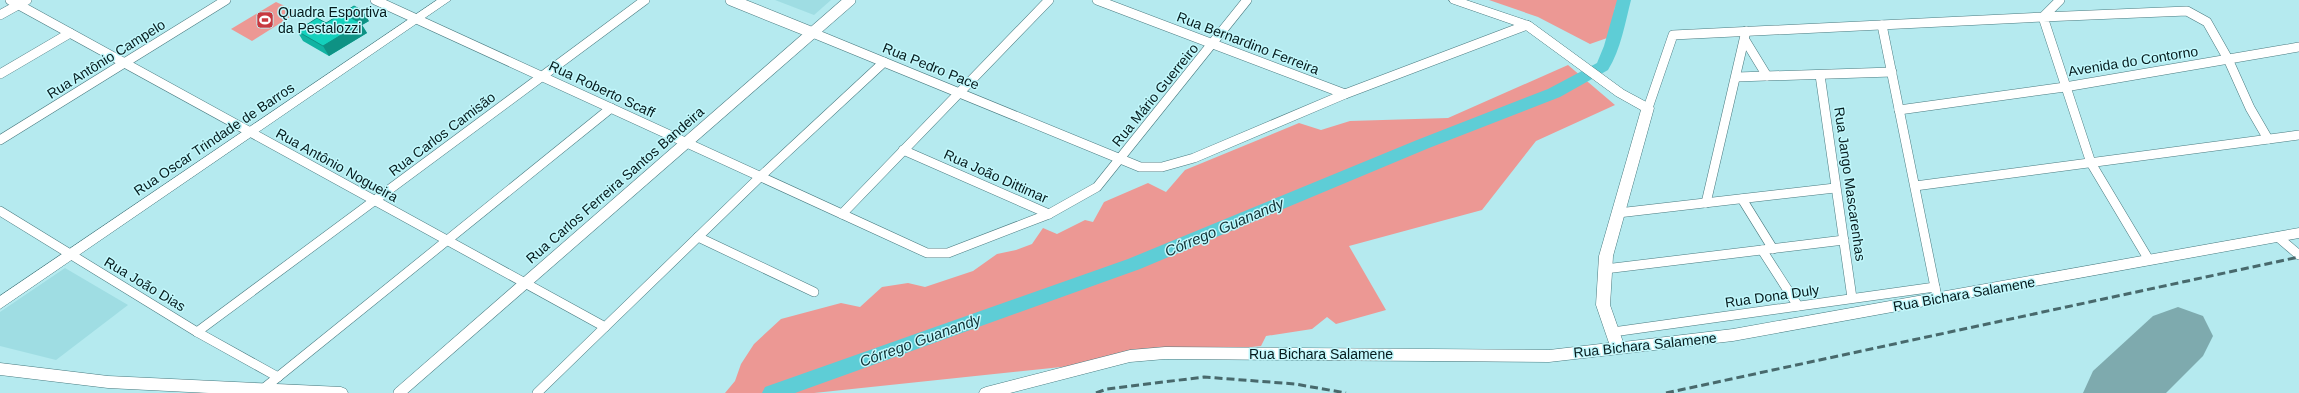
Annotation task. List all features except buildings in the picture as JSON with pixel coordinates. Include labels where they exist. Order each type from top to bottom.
[{"type":"main road","name":"Rua Oscar Trindade de Barros","points":[[0,303],[445,0]]},
{"type":"main road","points":[[1456,0],[1527,25],[1617,91],[1648,108],[1606,256],[1603,305],[1618,348]]},
{"type":"main road","name":"Rua Bichara Salamene","points":[[986,393],[1130,356],[1164,353],[1549,356],[1733,335],[1936,292],[2149,260],[2299,234]]},
{"type":"main road","points":[[0,369],[108,382],[340,393]]},
{"type":"street","name":"Rua Antônio Nogueira","points":[[10,0],[249,133],[605,327]]},
{"type":"street","points":[[0,15],[27,0]]},
{"type":"street","name":"Rua Antônio Campelo","points":[[0,140],[226,0]]},
{"type":"street","name":"Rua Roberto Scaff","points":[[375,0],[927,253],[948,253],[1049,214]]},
{"type":"street","name":"Rua Carlos Camisão","points":[[197,332],[375,202],[541,76],[645,0]]},
{"type":"street","name":"Rua Pedro Pace","points":[[731,0],[1140,167],[1162,167],[1194,158],[1345,94],[1527,25]]},
{"type":"street","name":"Rua Carlos Ferreira Santos Bandeira","points":[[399,393],[688,143],[850,0]]},
{"type":"street","points":[[842,214],[1049,0]]},
{"type":"street","name":"Rua Bernardino Ferreira","points":[[1096,0],[1345,94]]},
{"type":"street","name":"Rua Mário Guerreiro","points":[[1097,187],[1247,0]]},
{"type":"street","points":[[2043,17],[2060,0]]},
{"type":"street","name":"Avenida do Contorno","points":[[1648,108],[1673,34],[1746,35],[1882,25],[2187,11],[2206,22],[2228,59]]},
{"type":"street","name":"Avenida do Contorno","points":[[2043,17],[2065,87],[2299,47]]},
{"type":"street","points":[[1882,25],[1936,292]]},
{"type":"street","points":[[0,74],[70,33]]},
{"type":"street","points":[[1746,35],[1767,76]]},
{"type":"street","points":[[1706,203],[1746,35]]},
{"type":"street","points":[[2228,59],[2250,108],[2268,139]]},
{"type":"street","points":[[538,393],[761,176],[884,62]]},
{"type":"street","points":[[1737,77],[1892,72]]},
{"type":"street","name":"Rua Jango Mascarenhas","points":[[1820,75],[1835,188],[1852,298]]},
{"type":"street","points":[[1899,110],[2065,87],[2091,163],[2149,260]]},
{"type":"street","points":[[263,389],[448,242],[611,108]]},
{"type":"street","points":[[1915,186],[2299,135]]},
{"type":"street","name":"Rua João Dittimar","points":[[903,150],[1049,214],[1097,187]]},
{"type":"street","points":[[1618,212],[1835,188]]},
{"type":"street","points":[[1742,199],[1773,249]]},
{"type":"street","name":"Rua João Dias","points":[[1,213],[197,332],[278,377]]},
{"type":"street","points":[[698,237],[814,292]]},
{"type":"street","points":[[2278,237],[2299,255]]},
{"type":"street","points":[[1605,269],[1844,240]]},
{"type":"street","points":[[1762,250],[1798,306]]},
{"type":"street","name":"Rua Dona Duly","points":[[1612,332],[1852,298],[1936,292]]},
{"type":"shaded area","points":[[775,0],[831,0],[814,15]]},
{"type":"shaded area","points":[[1489,0],[1620,0],[1615,7],[1610,37],[1590,44],[1538,17]]},
{"type":"shaded area","name":"Quadra Esportiva da Pestalozzi","points":[[276,2],[298,12],[252,41],[231,29]]},
{"type":"shaded area","points":[[1568,65],[1615,105],[1536,141],[1482,210],[1349,246],[1386,310],[1336,324],[1327,317],[1312,329],[1266,336],[1261,346],[814,393],[725,393],[735,381],[741,364],[754,344],[781,319],[841,303],[860,307],[882,287],[908,283],[925,287],[973,271],[997,254],[1016,250],[1032,244],[1043,228],[1057,234],[1085,220],[1093,222],[1104,202],[1148,183],[1166,192],[1185,170],[1299,123],[1321,130],[1350,121],[1448,118]]},
{"type":"shaded area","points":[[65,268],[128,305],[56,360],[0,346],[0,312]]},
{"type":"waterway","name":"Córrego Guanandy","points":[[772,393],[1134,264],[1423,144],[1554,93],[1603,66],[1612,46],[1624,0]]},
{"type":"runway","points":[[2119,393],[2178,336]]},
{"type":"railway","points":[[1666,393],[2299,257]]},
{"type":"railway","points":[[1096,393],[1107,389],[1204,377],[1295,384],[1346,393]]},
{"type":"place","name":"Quadra Esportiva da Pestalozzi","points":[[265,20]]}]
